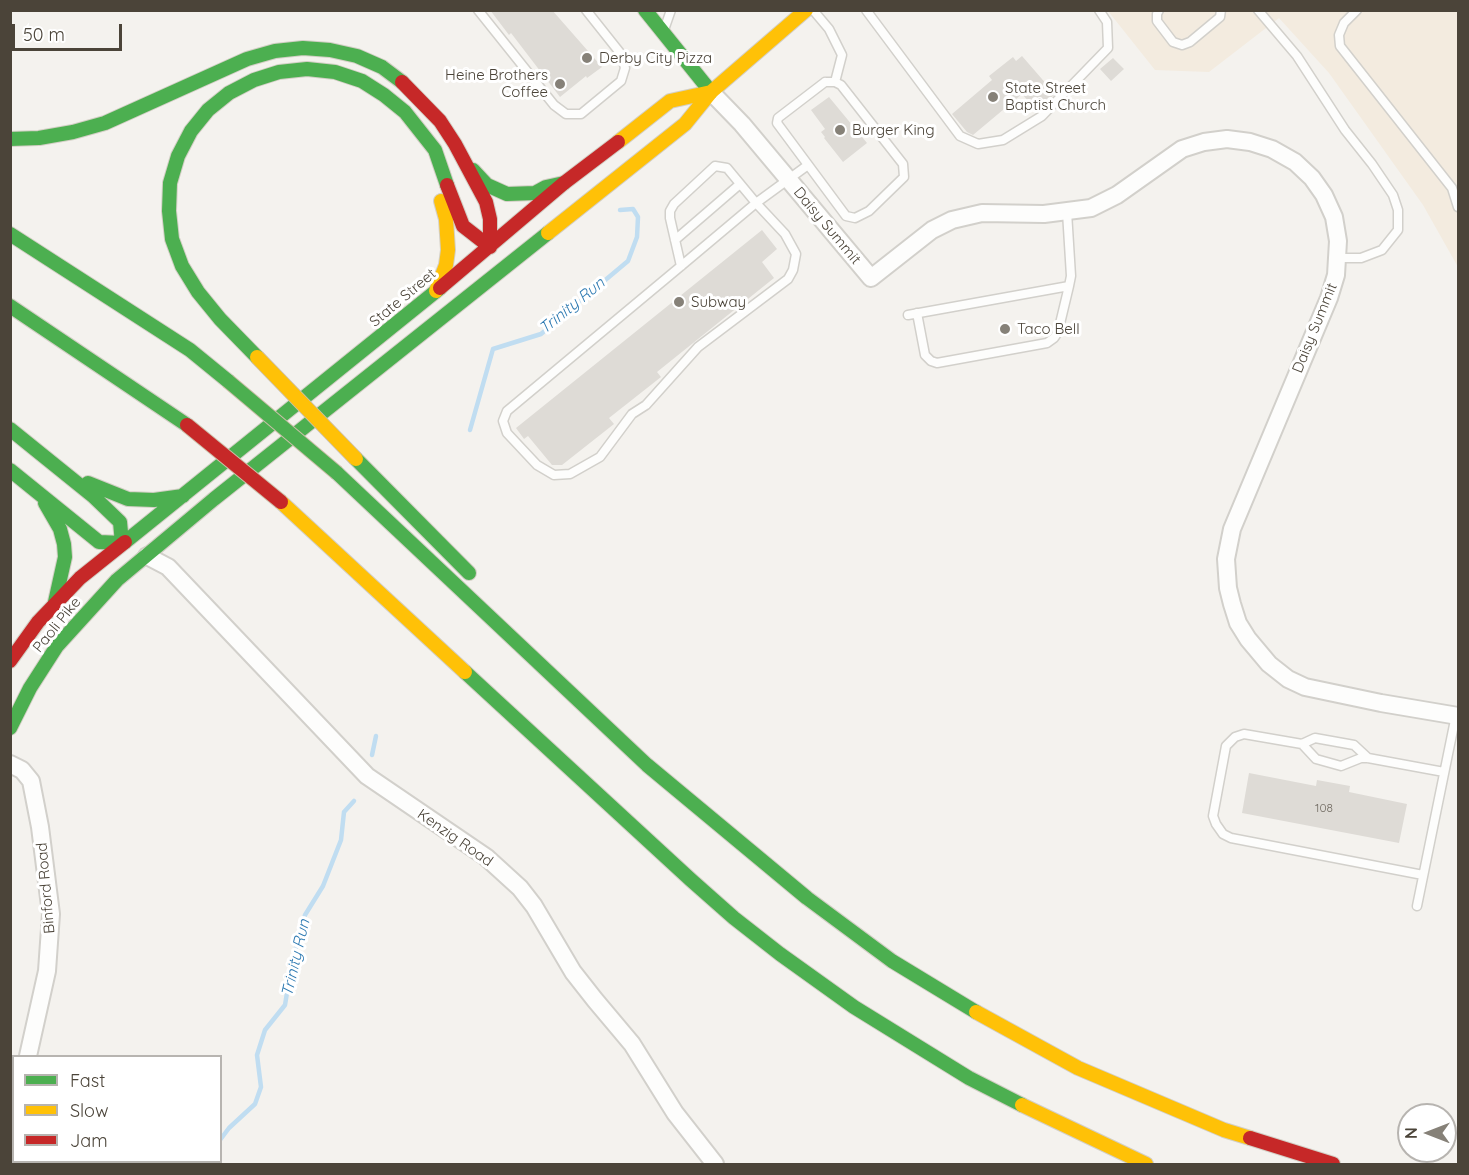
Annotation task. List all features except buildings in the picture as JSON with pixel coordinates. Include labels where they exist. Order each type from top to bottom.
[{"type":"main road","points":[[645,10],[711,92]]},
{"type":"main road","name":"State Street","points":[[147,556],[685,124],[711,92],[806,10]]},
{"type":"main road","points":[[10,139],[39,138],[105,123],[247,58],[275,51],[303,48],[330,50],[357,56],[382,68],[403,83],[440,121],[479,178],[497,191],[520,195],[535,194],[546,187],[564,183]]},
{"type":"main road","points":[[476,580],[220,319],[198,292],[182,266],[172,239],[169,211],[170,183],[178,156],[191,131],[208,110],[230,93],[254,80],[279,72],[307,69],[334,72],[362,81],[405,112],[435,150],[456,211],[464,226],[490,247],[507,267]]},
{"type":"main road","name":"State Street","points":[[122,543],[406,318],[564,183],[670,101],[711,92]]},
{"type":"main road","points":[[421,132],[447,219],[446,265],[436,291]]},
{"type":"main road","points":[[455,144],[486,202],[490,219],[490,247]]},
{"type":"main road","points":[[10,234],[190,350],[228,381],[337,473],[638,757],[850,931],[892,961],[985,1018],[1078,1068],[1224,1130],[1333,1164]]},
{"type":"main road","points":[[10,306],[187,424],[281,502],[691,880],[780,954],[854,1007],[969,1078],[1065,1127],[1146,1164]]},
{"type":"main road","points":[[10,429],[120,522],[122,543]]},
{"type":"main road","points":[[10,470],[43,501],[60,529],[64,557],[55,602]]},
{"type":"main road","points":[[67,475],[109,494],[128,499],[154,500],[183,496]]},
{"type":"main road","points":[[21,480],[99,542],[122,543],[147,556]]},
{"type":"main road","name":"Paoli Pike","points":[[10,661],[55,602],[122,543]]},
{"type":"main road","name":"Paoli Pike","points":[[10,728],[30,688],[57,646],[117,580],[147,556]]},
{"type":"main road","points":[[526,632],[683,796]]},
{"type":"street","points":[[711,92],[742,124],[788,179]]},
{"type":"street","name":"Daisy Summit","points":[[788,179],[871,278],[932,230],[952,220],[982,213],[1044,214],[1090,208],[1117,195],[1182,149],[1204,142],[1227,139],[1250,142],[1272,149],[1295,162],[1312,178],[1324,195],[1334,217],[1338,241],[1336,275],[1329,298],[1232,529],[1226,559],[1228,588],[1238,623],[1269,664],[1288,679],[1305,687],[1457,716]]},
{"type":"street","name":"Kenzig Road","points":[[147,556],[168,567],[367,777],[486,857],[520,888],[534,906],[573,972],[632,1044],[675,1113],[715,1164]]},
{"type":"street","name":"Binford Road","points":[[10,764],[22,770],[31,782],[40,827],[51,914],[47,971],[28,1055]]},
{"type":"lane","points":[[478,10],[554,105],[566,114],[581,114],[621,81],[624,68],[621,54],[586,10]]},
{"type":"lane","points":[[663,34],[671,10]]},
{"type":"lane","points":[[813,10],[833,36],[842,55],[834,82]]},
{"type":"lane","points":[[866,10],[960,136],[978,144],[1003,140],[1042,116],[1108,48],[1107,22],[1099,10]]},
{"type":"lane","points":[[1160,10],[1157,14],[1157,21],[1173,42],[1182,45],[1190,42],[1220,17],[1221,10]]},
{"type":"lane","points":[[1258,10],[1297,56],[1345,130],[1393,195],[1398,210],[1398,230],[1382,250],[1361,258],[1338,258]]},
{"type":"lane","points":[[1357,10],[1344,23],[1339,35],[1340,46],[1455,185],[1458,207]]},
{"type":"lane","points":[[825,82],[834,82],[841,85],[903,164],[904,177],[869,211],[855,218],[846,216],[808,165],[777,123],[778,118],[825,82]]},
{"type":"lane","points":[[681,266],[670,218],[674,204],[715,166],[727,168],[756,203],[785,234],[796,254],[793,270],[788,279],[698,347],[646,405],[632,414],[600,457],[570,474],[554,475],[537,465],[507,433],[503,421],[507,411],[681,266],[756,203],[808,165]]},
{"type":"lane","points":[[675,240],[740,184]]},
{"type":"lane","points":[[1067,212],[1070,286],[1058,332],[1054,339],[1047,343],[937,363],[925,355],[913,314],[1070,286]]},
{"type":"lane","points":[[1417,906],[1457,716]]},
{"type":"lane","points":[[1368,758],[1354,745],[1315,738],[1302,744],[1244,734],[1238,735],[1227,744],[1213,813],[1215,824],[1223,834],[1231,838],[1423,875]]},
{"type":"lane","points":[[1302,744],[1320,762],[1341,766],[1361,758],[1368,758],[1444,772]]},
{"type":"shaded area","points":[[1108,11],[1458,11],[1458,267],[1423,205],[1329,73],[1279,18],[1209,72],[1155,70]]},
{"type":"waterway","name":"Trinity Run","points":[[470,430],[493,349],[541,334],[628,261],[637,237],[638,217],[633,209],[620,210]]},
{"type":"waterway","name":"Trinity Run","points":[[372,755],[376,736]]},
{"type":"waterway","name":"Trinity Run","points":[[222,1137],[255,1104],[261,1087],[257,1055],[265,1030],[285,1005],[292,962],[305,915],[323,886],[341,840],[344,812],[354,801]]},
{"type":"traffic: fast","points":[[645,10],[711,92]]},
{"type":"traffic: fast","points":[[10,139],[39,138],[105,123],[247,59],[275,51],[303,48],[330,50],[357,56],[382,67],[402,82]]},
{"type":"traffic: fast","points":[[257,357],[220,319],[198,292],[182,266],[172,239],[169,211],[170,183],[178,156],[191,131],[208,110],[229,93],[254,80],[279,72],[307,69],[335,72],[362,81],[405,112],[435,150],[447,185]]},
{"type":"traffic: fast","points":[[473,170],[487,185],[507,194],[535,193],[546,187],[564,183]]},
{"type":"traffic: fast","points":[[10,728],[30,688],[57,646],[117,580],[214,499],[548,233]]},
{"type":"traffic: fast","points":[[10,234],[190,350],[228,381]]},
{"type":"traffic: fast","points":[[125,542],[440,288]]},
{"type":"traffic: fast","points":[[10,306],[187,425]]},
{"type":"traffic: fast","points":[[228,381],[337,473]]},
{"type":"traffic: fast","points":[[10,429],[93,496],[120,522],[122,543],[99,542],[10,470]]},
{"type":"traffic: fast","points":[[356,459],[469,573]]},
{"type":"traffic: fast","points":[[337,473],[647,765],[807,898],[892,961],[976,1012]]},
{"type":"traffic: fast","points":[[88,483],[128,499],[154,500],[183,496]]},
{"type":"traffic: fast","points":[[45,503],[60,529],[64,544],[65,557],[55,602]]},
{"type":"traffic: fast","points":[[465,672],[691,880],[780,954],[854,1007],[969,1078],[1022,1105]]},
{"type":"traffic: slow","points":[[548,233],[685,124],[711,92],[806,10]]},
{"type":"traffic: slow","points":[[618,142],[670,101],[711,92]]},
{"type":"traffic: slow","points":[[436,291],[446,265],[448,250],[446,219],[441,201]]},
{"type":"traffic: slow","points":[[257,357],[356,459]]},
{"type":"traffic: slow","points":[[281,502],[465,672]]},
{"type":"traffic: slow","points":[[976,1012],[1078,1068],[1224,1130],[1250,1138]]},
{"type":"traffic: slow","points":[[1022,1105],[1146,1164]]},
{"type":"traffic: jam","points":[[402,82],[440,121],[486,202],[490,219],[490,247]]},
{"type":"traffic: jam","points":[[440,288],[564,183],[618,142]]},
{"type":"traffic: jam","points":[[447,185],[463,226],[490,247]]},
{"type":"traffic: jam","points":[[187,425],[281,502]]},
{"type":"traffic: jam","points":[[10,661],[38,622],[80,578],[125,542]]},
{"type":"traffic: jam","points":[[1250,1138],[1333,1164]]},
{"type":"place","name":"Derby City Pizza","points":[[587,58]]},
{"type":"place","name":"Heine Brothers Coffee","points":[[560,84]]},
{"type":"place","name":"State Street Baptist Church","points":[[993,97]]},
{"type":"place","name":"Burger King","points":[[840,130]]},
{"type":"place","name":"Subway","points":[[679,302]]},
{"type":"place","name":"Taco Bell","points":[[1005,329]]}]
